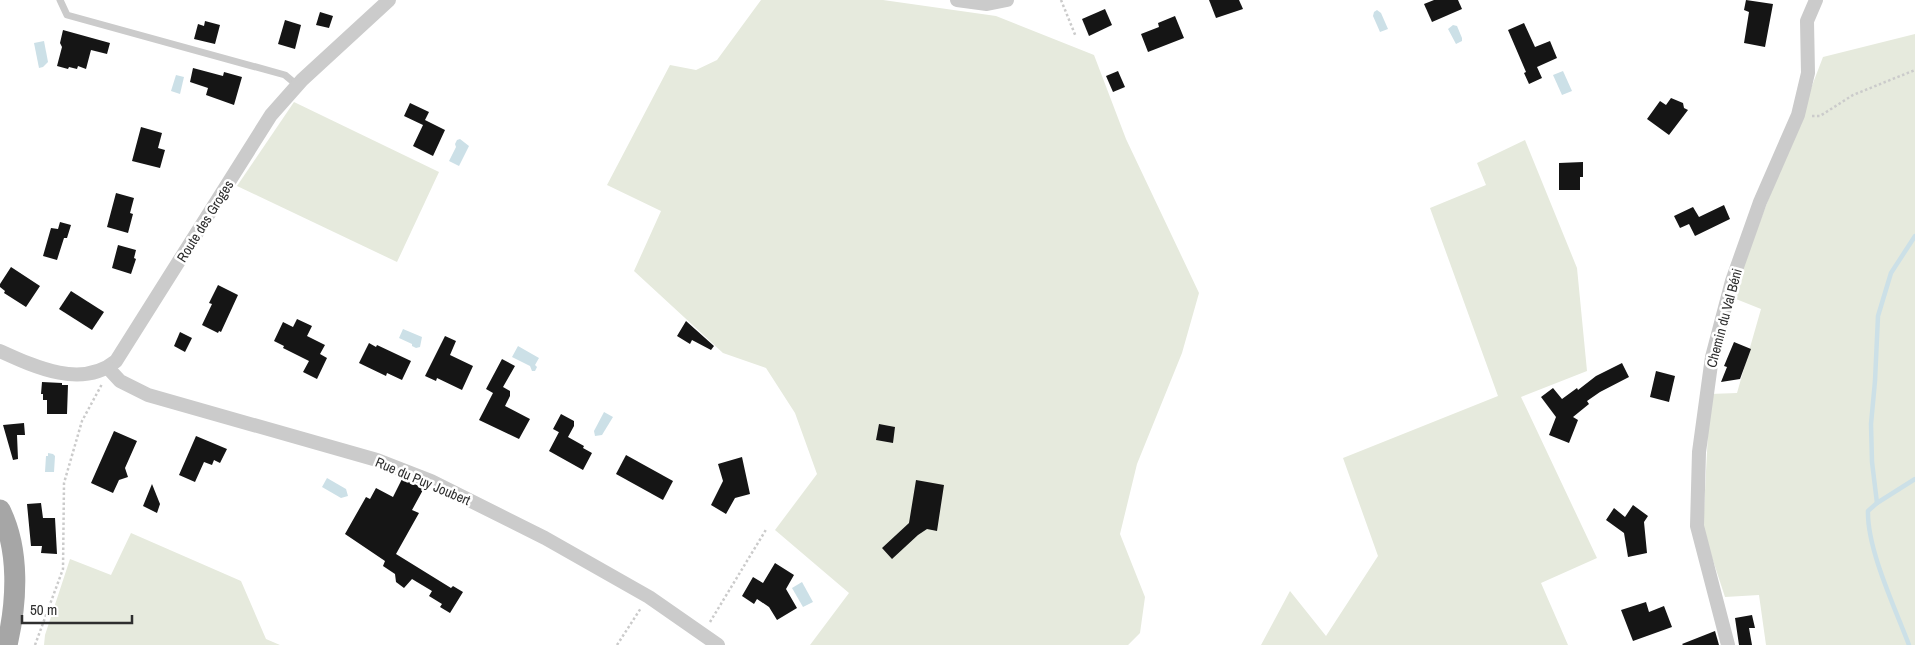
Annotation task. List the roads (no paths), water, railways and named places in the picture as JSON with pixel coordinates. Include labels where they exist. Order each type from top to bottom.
[{"type":"main road","points":[[0,510],[10,537],[13,558],[12,613],[7,645]]},
{"type":"street","name":"Route des Groges","points":[[108,368],[122,353],[271,115],[297,85],[389,0]]},
{"type":"street","points":[[957,0],[987,4],[1007,0]]},
{"type":"street","name":"Chemin du Val Béni","points":[[1728,645],[1697,526],[1700,442],[1712,356],[1732,281],[1760,202],[1798,115],[1808,73],[1808,21],[1816,0]]},
{"type":"street","points":[[0,351],[28,364],[60,373],[84,374],[108,368]]},
{"type":"street","name":"Rue du Puy Joubert","points":[[108,368],[120,381],[148,394],[377,460],[431,481],[545,538],[649,596],[718,645]]},
{"type":"lane","points":[[60,0],[67,15],[284,75],[297,85]]},
{"type":"waterway","points":[[1877,503],[1872,462],[1871,424],[1878,316],[1891,273],[1915,236]]},
{"type":"waterway","points":[[1909,645],[1877,560],[1872,543],[1868,511],[1877,503],[1915,479]]}]
